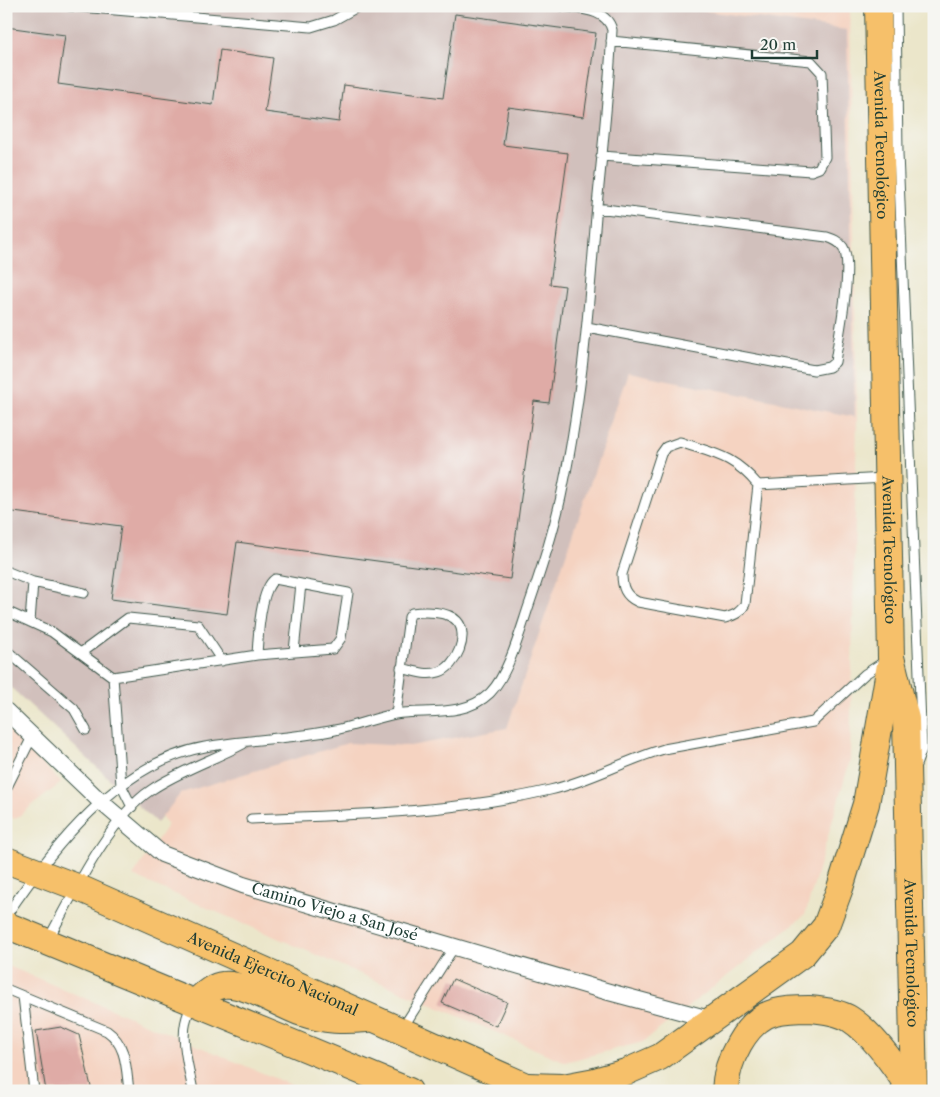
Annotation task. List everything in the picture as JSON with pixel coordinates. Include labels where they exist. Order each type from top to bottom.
[{"type":"main road","name":"Avenida Tecnológico","points":[[878,6],[892,657],[906,719],[913,1091]]},
{"type":"main road","points":[[532,1089],[563,1087],[595,1081],[626,1072],[660,1057],[803,954],[826,926],[866,804],[881,707],[892,657]]},
{"type":"main road","name":"Avenida Ejercito Nacional","points":[[6,860],[78,887],[532,1089]]},
{"type":"main road","points":[[6,926],[408,1091]]},
{"type":"main road","points":[[194,1002],[215,987],[225,985],[244,989],[301,1013],[322,1019],[336,1021],[372,1019]]},
{"type":"main road","points":[[725,1091],[731,1063],[754,1024],[774,1012],[794,1009],[823,1010],[849,1018],[891,1060],[913,1091]]},
{"type":"street","name":"Camino Viejo a San José","points":[[6,711],[101,802],[162,854],[243,885],[713,1020]]},
{"type":"lane","points":[[69,6],[311,27],[334,20],[359,6]]},
{"type":"lane","points":[[6,916],[36,872],[101,802],[121,785],[157,763],[202,747],[333,731],[396,714],[456,710],[472,705],[490,692],[502,676],[519,634],[552,533],[564,482],[584,363],[611,41],[610,23],[599,13],[562,6]]},
{"type":"lane","points":[[896,6],[898,154],[922,749],[907,791]]},
{"type":"lane","points":[[601,156],[811,171],[819,168],[825,157],[822,73],[812,61],[611,41]]},
{"type":"lane","points":[[587,327],[814,370],[824,369],[835,362],[848,269],[843,247],[837,241],[827,237],[597,208]]},
{"type":"lane","points":[[680,442],[730,458],[745,470],[758,485],[745,604],[740,612],[725,618],[638,602],[631,599],[625,593],[622,585],[622,574],[661,454],[666,447],[680,442]]},
{"type":"lane","points":[[758,485],[887,478]]},
{"type":"lane","points":[[6,571],[33,582],[84,593]]},
{"type":"lane","points":[[113,677],[257,655],[333,649],[338,644],[348,593],[275,580],[266,588],[258,635],[257,655]]},
{"type":"lane","points":[[30,622],[33,582]]},
{"type":"lane","points":[[294,651],[301,584]]},
{"type":"lane","points":[[6,611],[52,632],[82,652],[113,677],[121,785],[132,806]]},
{"type":"lane","points":[[396,714],[401,668],[409,617],[412,612],[421,611],[446,615],[456,620],[462,633],[457,654],[451,666],[438,672],[425,674],[401,668]]},
{"type":"lane","points":[[82,652],[128,618],[198,625],[222,661]]},
{"type":"lane","points":[[6,650],[74,709],[81,717],[86,730]]},
{"type":"lane","points":[[251,819],[443,809],[552,790],[595,776],[642,755],[664,749],[813,722],[864,674],[892,657]]},
{"type":"lane","points":[[6,789],[32,737]]},
{"type":"lane","points":[[46,942],[120,819],[132,806],[149,791],[166,780],[214,760],[250,740]]},
{"type":"lane","points":[[402,1030],[454,947]]},
{"type":"lane","points":[[6,989],[108,1031],[118,1039],[124,1054],[129,1091]]},
{"type":"lane","points":[[23,996],[34,1091]]},
{"type":"lane","points":[[193,1091],[183,1034],[184,1023],[194,1002]]},
{"type":"shaded area","points":[[6,6],[850,6],[857,418],[850,760],[805,915],[643,1042],[565,1062],[133,876],[168,824],[6,659]]},
{"type":"shaded area","points":[[6,6],[670,6],[847,30],[855,417],[628,372],[507,728],[410,746],[348,743],[181,793],[157,823],[6,683]]},
{"type":"shaded area","points":[[6,725],[61,783],[15,819],[6,815]]},
{"type":"shaded area","points":[[6,965],[305,1091],[6,1091]]},
{"type":"building","points":[[455,14],[596,33],[584,117],[508,107],[503,145],[568,153],[550,284],[565,286],[549,403],[534,401],[510,579],[237,542],[227,614],[111,599],[121,526],[6,511],[6,27],[65,35],[58,84],[213,105],[220,50],[273,58],[265,112],[339,122],[344,85],[443,98]]},
{"type":"building","points":[[453,979],[507,1002],[496,1026],[442,1003]]},
{"type":"building","points":[[61,1027],[79,1035],[92,1091],[46,1091],[36,1031]]}]
